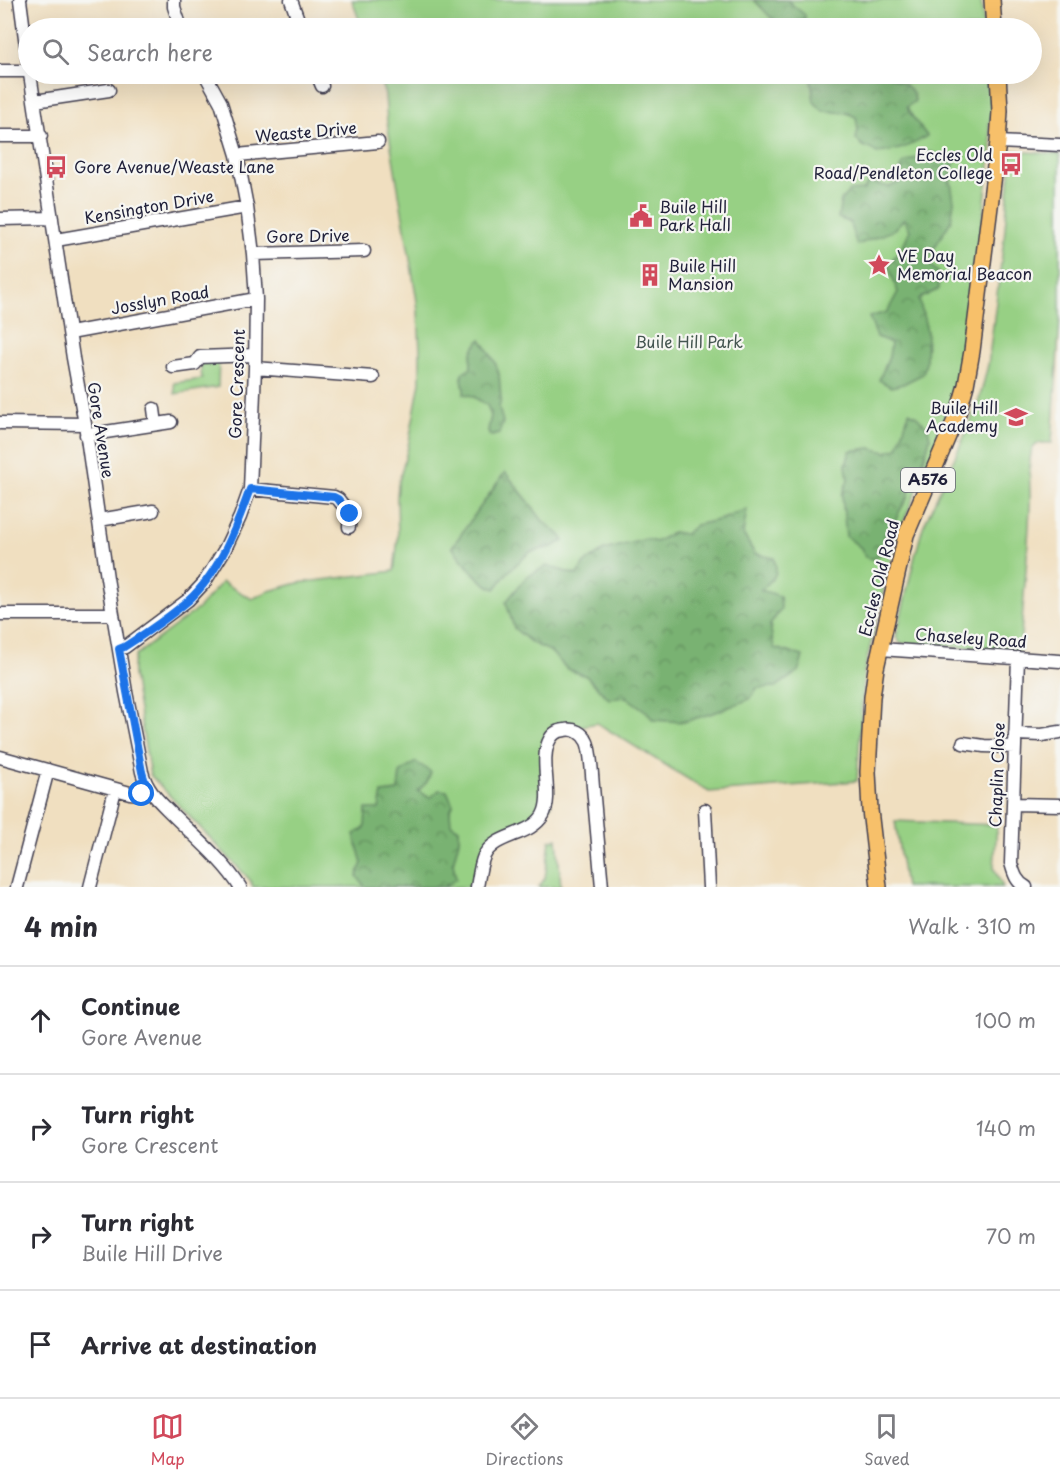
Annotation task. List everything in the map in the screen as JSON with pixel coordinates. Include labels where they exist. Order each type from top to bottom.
[{"type":"main road","points":[[992,0],[993,18]]},
{"type":"main road","name":"Eccles Old Road","points":[[879,887],[868,772],[872,697],[880,649],[906,535],[958,413],[966,385],[998,142],[999,84]]},
{"type":"street","points":[[20,0],[22,18]]},
{"type":"street","points":[[174,0],[178,18]]},
{"type":"street","points":[[291,0],[297,18]]},
{"type":"street","points":[[0,71],[18,72]]},
{"type":"street","name":"Gore Avenue","points":[[31,84],[113,614],[142,772],[149,790]]},
{"type":"street","name":"Gore Crescent","points":[[119,649],[158,624],[189,600],[204,583],[225,549],[250,489],[256,299],[253,254],[237,155],[220,103],[210,84]]},
{"type":"street","points":[[35,101],[110,90]]},
{"type":"street","points":[[0,136],[41,136]]},
{"type":"street","name":"Weaste Drive","points":[[237,155],[378,142]]},
{"type":"street","points":[[998,142],[1060,145]]},
{"type":"street","name":"Kensington Drive","points":[[56,240],[247,207]]},
{"type":"street","points":[[0,219],[52,218]]},
{"type":"street","name":"Gore Drive","points":[[253,254],[364,251]]},
{"type":"street","name":"Josslyn Road","points":[[70,333],[256,299]]},
{"type":"street","points":[[173,366],[195,364],[200,357],[373,377]]},
{"type":"street","points":[[154,410],[156,424]]},
{"type":"street","points":[[0,423],[85,430],[171,422]]},
{"type":"street","points":[[250,489],[334,497],[350,514],[349,527]]},
{"type":"street","points":[[99,520],[153,511]]},
{"type":"street","points":[[0,614],[113,614]]},
{"type":"street","name":"Chaseley Road","points":[[880,649],[1060,661]]},
{"type":"street","name":"Chaplin Close","points":[[1018,658],[1011,863],[1020,884],[1026,887]]},
{"type":"street","points":[[477,887],[484,856],[490,847],[530,828],[543,815],[546,800],[547,745],[556,732],[571,729],[582,734],[588,742],[602,887]]},
{"type":"street","points":[[963,743],[984,746],[1060,732]]},
{"type":"street","points":[[0,757],[116,790],[138,794],[149,790],[225,868],[240,887]]},
{"type":"street","points":[[17,887],[48,770]]},
{"type":"street","points":[[90,887],[116,790]]},
{"type":"street","points":[[1013,804],[1060,805]]},
{"type":"street","points":[[705,810],[709,887]]},
{"type":"green space","points":[[352,0],[981,0],[983,18],[358,18]]},
{"type":"green space","points":[[754,0],[787,0],[805,15],[805,18],[771,18]]},
{"type":"green space","name":"Buile Hill Park","points":[[381,84],[990,84],[992,115],[989,124],[992,146],[962,382],[895,542],[864,672],[857,781],[709,792],[597,723],[550,732],[551,806],[482,849],[473,887],[253,887],[250,880],[150,775],[133,675],[136,655],[199,608],[222,582],[252,599],[269,591],[298,583],[394,571],[398,538],[398,485],[408,447],[420,382],[420,352],[416,295],[387,122],[385,95]]},
{"type":"green space","points":[[811,84],[905,84],[912,91],[915,101],[907,107],[927,136],[909,146],[877,153],[863,146],[856,139],[858,130],[856,117],[847,113],[823,111],[814,102]]},
{"type":"green space","name":"Buile Hill Academy","points":[[1012,151],[1060,154],[1060,317],[1052,443],[1036,445],[1031,455],[1029,524],[1020,651],[900,643],[896,637],[923,527],[964,437],[980,397],[988,365],[1004,239]]},
{"type":"green space","points":[[930,152],[956,157],[950,177],[954,201],[951,221],[927,262],[938,272],[939,289],[919,299],[927,331],[926,363],[923,374],[891,387],[879,380],[889,357],[891,343],[877,337],[869,317],[887,312],[898,292],[888,265],[902,248],[910,230],[904,219],[892,231],[857,245],[849,222],[838,218],[841,200],[849,191],[864,190],[868,182],[889,187],[898,183],[902,164]]},
{"type":"green space","points":[[481,339],[495,362],[499,374],[501,399],[499,408],[503,422],[499,434],[492,436],[489,435],[488,430],[491,416],[487,405],[464,394],[462,379],[462,373],[471,367],[472,352]]},
{"type":"green space","points":[[219,356],[218,387],[175,394],[174,383],[202,379],[202,358]]},
{"type":"green space","points":[[909,412],[917,416],[928,428],[930,438],[924,460],[916,471],[908,497],[893,527],[884,536],[885,551],[873,559],[865,557],[861,548],[846,536],[842,495],[848,480],[846,465],[850,451],[870,448],[886,452],[898,448]]},
{"type":"green space","points":[[505,472],[542,520],[564,541],[552,547],[530,552],[508,572],[495,589],[477,577],[452,547]]},
{"type":"green space","points":[[747,509],[743,534],[755,554],[774,558],[776,573],[761,590],[780,596],[781,609],[770,625],[774,648],[803,656],[799,671],[776,687],[757,688],[750,699],[684,722],[653,720],[647,712],[626,697],[609,699],[586,676],[567,669],[550,651],[532,643],[514,628],[506,602],[527,576],[547,566],[577,575],[584,563],[604,550],[646,539],[656,542],[673,532],[685,534],[696,525],[722,519]]},
{"type":"green space","points":[[416,762],[431,772],[427,782],[418,791],[430,798],[439,790],[447,791],[453,805],[450,811],[451,824],[459,829],[459,840],[453,863],[456,879],[444,887],[365,887],[357,876],[362,863],[354,834],[365,828],[366,809],[379,809],[382,793],[398,791],[400,773]]},
{"type":"green space","points":[[895,821],[997,825],[994,868],[1003,887],[905,887]]},
{"type":"green space","points":[[557,838],[561,887],[539,887],[545,878],[550,841]]},
{"type":"place","name":"Eccles Old Road/Pendleton College","points":[[1011,164]]},
{"type":"place","name":"Gore Avenue/Weaste Lane","points":[[56,167]]},
{"type":"place","name":"Buile Hill Park Hall","points":[[641,216]]},
{"type":"place","name":"VE Day Memorial Beacon","points":[[879,265]]},
{"type":"place","name":"Buile Hill Mansion","points":[[650,275]]},
{"type":"place","name":"Buile Hill Academy","points":[[1016,417]]},
{"type":"route","points":[[142,794],[149,790],[142,772],[119,649],[158,624],[189,600],[204,583],[225,549],[250,489],[334,497],[350,514]]}]
